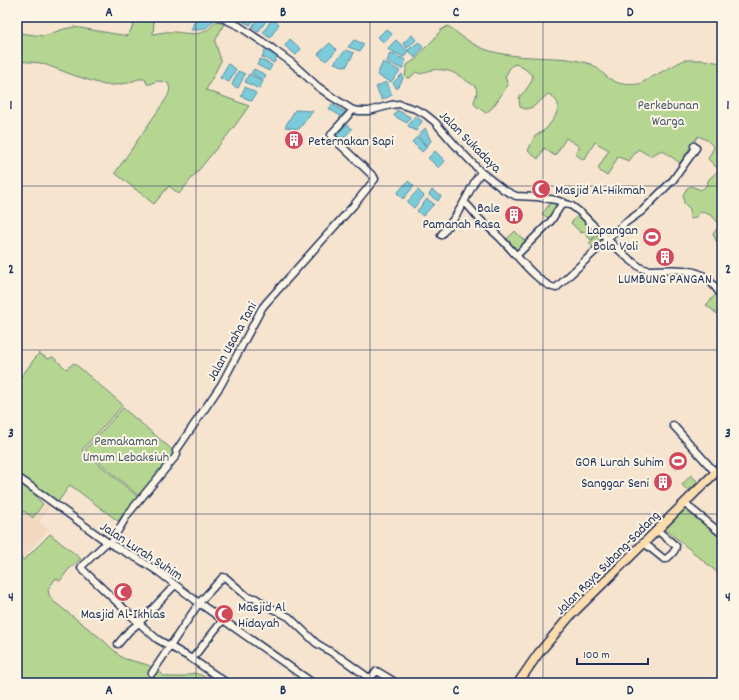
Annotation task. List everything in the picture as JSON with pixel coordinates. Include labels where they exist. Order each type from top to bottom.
[{"type":"main road","name":"Jalan Raya Subang-Sadang","points":[[518,683],[538,654],[585,601],[722,466]]},
{"type":"street","name":"Jalan Sukadaya","points":[[220,17],[248,30],[292,63],[332,98],[353,110],[359,112],[369,111],[399,104],[420,111],[436,122],[459,150],[481,172],[504,190],[516,196],[544,198],[563,202],[576,209],[629,259],[641,268],[648,270],[684,270],[698,273],[709,280],[722,296]]},
{"type":"street","name":"Jalan Usaha Tani","points":[[139,623],[81,568],[108,543],[128,514],[176,456],[176,451],[221,385],[266,303],[344,217],[374,179],[374,177],[332,137],[331,134],[353,110]]},
{"type":"street","points":[[464,202],[538,278],[556,288],[607,239],[625,223],[642,211],[673,180],[696,148],[694,146]]},
{"type":"street","points":[[440,235],[455,217],[481,172]]},
{"type":"street","points":[[517,255],[551,221],[563,202]]},
{"type":"street","points":[[673,425],[715,472]]},
{"type":"street","name":"Jalan Lurah Suhim","points":[[17,477],[108,543],[153,568],[199,603],[314,683]]},
{"type":"street","points":[[684,503],[722,534]]},
{"type":"street","points":[[644,543],[664,559],[676,550],[676,546],[657,530]]},
{"type":"street","points":[[152,673],[199,603],[224,577],[249,598],[255,598],[266,606],[289,617],[316,643],[341,658],[368,678],[370,678],[376,671],[396,683]]},
{"type":"street","points":[[118,644],[129,631],[139,623],[176,585]]},
{"type":"street","points":[[192,659],[223,620]]},
{"type":"street","points":[[139,623],[153,636],[192,659],[227,683]]},
{"type":"shaded area","points":[[47,502],[50,505],[39,522],[48,530],[24,557],[17,548],[17,519],[24,512],[35,520]]},
{"type":"green space","points":[[137,17],[144,17],[154,22],[153,34],[169,32],[190,34],[199,33],[206,31],[216,21],[224,24],[215,41],[221,61],[206,90],[249,106],[234,127],[179,194],[169,186],[154,204],[115,173],[166,99],[170,90],[167,82],[156,81],[151,84],[147,84],[145,79],[138,79],[128,83],[104,85],[41,63],[17,61],[17,38],[19,33],[43,36],[74,27],[128,36]]},
{"type":"green space","name":"Perkebunan Warga","points":[[448,26],[471,43],[487,50],[529,57],[575,60],[591,64],[615,82],[625,84],[639,84],[684,60],[702,60],[722,63],[722,239],[716,241],[713,234],[719,226],[714,218],[709,214],[700,212],[692,219],[690,218],[690,209],[684,203],[683,195],[687,188],[691,186],[701,190],[706,186],[709,179],[719,170],[708,159],[714,147],[707,140],[698,136],[680,163],[662,150],[650,156],[638,149],[629,161],[618,157],[607,176],[598,168],[609,150],[595,142],[584,160],[575,154],[580,147],[566,138],[555,156],[544,148],[538,159],[528,151],[534,137],[546,129],[555,117],[558,109],[558,103],[551,95],[548,94],[533,107],[526,109],[520,107],[519,98],[530,84],[533,76],[525,69],[516,64],[511,66],[505,77],[508,85],[493,107],[486,113],[475,105],[474,102],[477,93],[476,87],[452,72],[434,70],[422,74],[416,72],[410,78],[405,76],[407,65],[416,59],[441,30]]},
{"type":"green space","points":[[553,200],[562,203],[551,220],[542,214]]},
{"type":"green space","points":[[579,214],[598,233],[591,240],[571,223]]},
{"type":"green space","name":"Lapangan Bola Voli","points":[[650,229],[660,239],[654,245],[644,235]]},
{"type":"green space","points":[[515,231],[527,243],[517,253],[505,241]]},
{"type":"green space","points":[[599,234],[604,239],[594,249],[589,243]]},
{"type":"green space","points":[[717,293],[722,300],[722,332],[718,330],[721,317],[706,305]]},
{"type":"green space","points":[[39,353],[48,359],[53,357],[66,369],[74,363],[123,405],[82,450],[138,497],[118,521],[70,485],[58,502],[42,490],[36,497],[43,504],[33,518],[24,511],[17,518],[17,382]]},
{"type":"green space","name":"Pemakaman Umum Lebaksiuh","points":[[123,408],[175,452],[139,496],[85,450]]},
{"type":"green space","name":"GOR Lurah Suhim","points":[[681,452],[687,458],[676,470],[670,464]]},
{"type":"green space","points":[[691,475],[698,482],[688,491],[682,485]]},
{"type":"green space","points":[[686,506],[722,535],[722,568],[718,573],[664,528]]},
{"type":"green space","points":[[50,534],[81,559],[68,570],[60,581],[56,578],[48,589],[49,595],[53,601],[103,640],[121,657],[157,669],[164,676],[182,677],[193,673],[201,675],[215,683],[17,683],[17,552],[24,560]]},
{"type":"water","points":[[204,17],[214,20],[204,29],[191,30],[196,18],[202,19]]},
{"type":"water","points":[[243,17],[256,17],[250,25],[241,20]]},
{"type":"water","points":[[259,17],[269,17],[258,32],[252,27]]},
{"type":"water","points":[[272,19],[279,24],[270,38],[263,33]]},
{"type":"water","points":[[386,29],[392,34],[384,43],[378,37]]},
{"type":"water","points":[[412,35],[416,40],[407,48],[403,43]]},
{"type":"water","points":[[290,39],[301,49],[296,55],[285,46]]},
{"type":"water","points":[[354,40],[364,44],[360,51],[348,47]]},
{"type":"water","points":[[396,40],[408,51],[404,57],[387,49]]},
{"type":"water","points":[[419,42],[423,47],[415,58],[408,50]]},
{"type":"water","points":[[330,43],[337,50],[326,61],[318,54]]},
{"type":"water","points":[[265,50],[277,56],[274,63],[262,57]]},
{"type":"water","points":[[346,50],[354,53],[346,67],[334,63]]},
{"type":"water","points":[[390,53],[406,60],[402,69],[387,62]]},
{"type":"water","points":[[260,59],[272,65],[269,71],[257,65]]},
{"type":"water","points":[[383,62],[400,71],[391,82],[377,75]]},
{"type":"water","points":[[228,64],[236,69],[229,82],[220,78]]},
{"type":"water","points":[[254,69],[266,75],[263,80],[251,73]]},
{"type":"water","points":[[238,71],[245,74],[238,88],[232,85]]},
{"type":"water","points":[[249,74],[263,81],[259,89],[245,82]]},
{"type":"water","points":[[402,74],[403,79],[397,89],[393,83]]},
{"type":"water","points":[[386,82],[392,95],[382,100],[376,87]]},
{"type":"water","points":[[245,87],[256,93],[252,101],[241,96]]},
{"type":"water","points":[[332,104],[345,112],[342,117],[329,109]]},
{"type":"water","points":[[295,110],[313,111],[299,129],[285,127]]},
{"type":"water","points":[[397,110],[410,117],[407,123],[394,116]]},
{"type":"water","points":[[415,116],[422,121],[416,131],[408,126]]},
{"type":"water","points":[[347,124],[352,129],[340,142],[335,137]]},
{"type":"water","points":[[425,128],[431,141],[427,146],[418,136]]},
{"type":"water","points":[[417,137],[427,147],[422,152],[412,142]]},
{"type":"water","points":[[435,151],[445,161],[439,168],[428,158]]},
{"type":"water","points":[[408,181],[414,186],[403,199],[397,193]]},
{"type":"water","points":[[418,190],[424,196],[414,208],[407,202]]},
{"type":"water","points":[[432,190],[441,196],[438,201],[429,195]]},
{"type":"water","points":[[427,199],[434,204],[423,216],[417,211]]},
{"type":"place","name":"Peternakan Sapi","points":[[294,140]]},
{"type":"place","name":"Masjid Al-Hikmah","points":[[541,189]]},
{"type":"place","name":"Bale Pamanah Rasa","points":[[514,215]]},
{"type":"place","name":"Lapangan Bola Voli","points":[[652,237]]},
{"type":"place","name":"LUMBUNG PANGAN","points":[[665,257]]},
{"type":"place","name":"GOR Lurah Suhim","points":[[678,461]]},
{"type":"place","name":"Sanggar Seni","points":[[663,482]]},
{"type":"place","name":"Masjid Al-Ikhlas","points":[[123,592]]},
{"type":"place","name":"Masjid Al Hidayah","points":[[224,614]]}]
